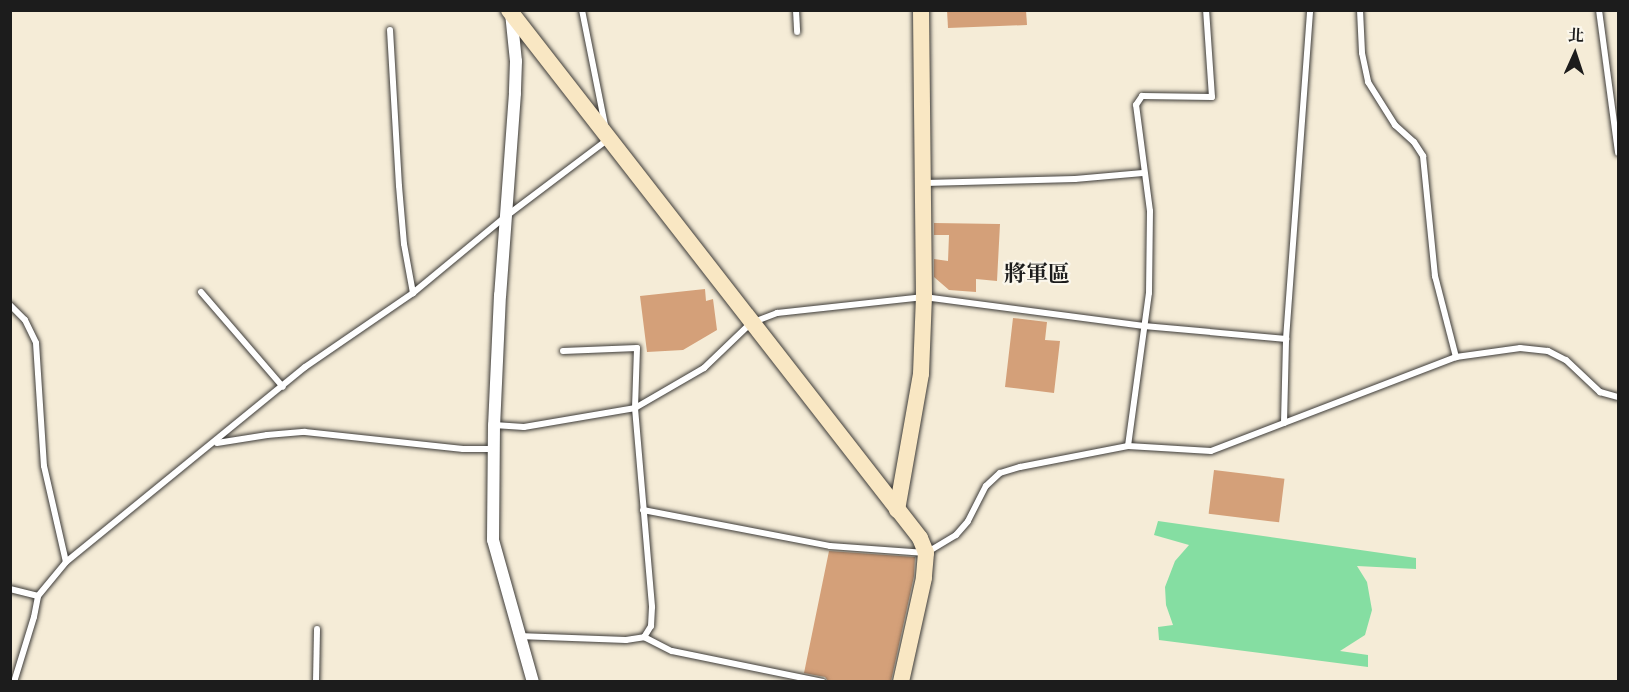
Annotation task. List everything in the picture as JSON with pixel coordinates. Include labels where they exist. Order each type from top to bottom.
[{"type":"street","points":[[897,510],[921,374],[924,297],[921,10]]},
{"type":"street","points":[[510,11],[608,140],[920,538],[926,553],[924,578],[901,681]]},
{"type":"street","points":[[510,11],[516,61],[494,424],[492,540],[518,636],[533,681]]},
{"type":"lane","points":[[14,681],[34,617],[38,596],[66,562],[215,443],[304,368],[413,293],[505,217],[608,140],[582,10]]},
{"type":"lane","points":[[795,10],[797,32]]},
{"type":"lane","points":[[1128,446],[1149,293],[1150,211],[1143,173],[1136,105],[1142,96],[1212,97],[1206,10]]},
{"type":"lane","points":[[1284,423],[1286,339],[1310,10]]},
{"type":"lane","points":[[1360,10],[1362,53],[1368,82],[1395,125],[1414,142],[1423,156],[1435,276],[1456,357]]},
{"type":"lane","points":[[1599,10],[1618,153]]},
{"type":"lane","points":[[390,30],[404,244],[413,293]]},
{"type":"lane","points":[[923,183],[1075,179],[1143,173]]},
{"type":"lane","points":[[201,292],[283,387]]},
{"type":"lane","points":[[494,424],[524,427],[635,408],[704,368],[751,322],[777,313],[924,297],[1144,326],[1286,339]]},
{"type":"lane","points":[[10,305],[25,320],[36,343],[44,466],[66,562]]},
{"type":"lane","points":[[564,351],[637,348],[635,408],[652,607],[651,626],[644,637]]},
{"type":"lane","points":[[643,510],[830,546],[926,553],[956,535],[968,521],[986,486],[999,473],[1128,446],[1211,451],[1456,357],[1520,348],[1548,351],[1566,360],[1600,392],[1618,397]]},
{"type":"lane","points":[[215,443],[305,432],[463,449],[493,449]]},
{"type":"lane","points":[[10,589],[38,596]]},
{"type":"lane","points":[[316,681],[317,629]]},
{"type":"lane","points":[[518,636],[626,640],[644,637],[672,651],[823,681]]},
{"type":"green space","points":[[1158,521],[1416,558],[1416,569],[1357,566],[1367,582],[1372,610],[1365,635],[1340,651],[1368,655],[1368,667],[1159,640],[1158,627],[1173,625],[1166,605],[1165,587],[1175,561],[1189,545],[1154,535]]},
{"type":"building","points":[[947,10],[1026,10],[1027,25],[948,28]]},
{"type":"building","points":[[934,223],[1000,224],[997,281],[976,279],[976,292],[949,290],[934,277],[934,259],[948,261],[949,235],[934,235]]},
{"type":"building","points":[[705,289],[706,301],[713,299],[717,330],[683,350],[647,352],[640,296]]},
{"type":"building","points":[[1013,318],[1047,322],[1045,340],[1060,341],[1054,393],[1005,387]]},
{"type":"building","points":[[1214,470],[1284,479],[1279,522],[1209,514]]},
{"type":"building","points":[[829,551],[915,557],[914,576],[891,681],[828,681],[825,677],[804,673]]},
{"type":"district","name":"將軍區","points":[[1037,275]]}]
